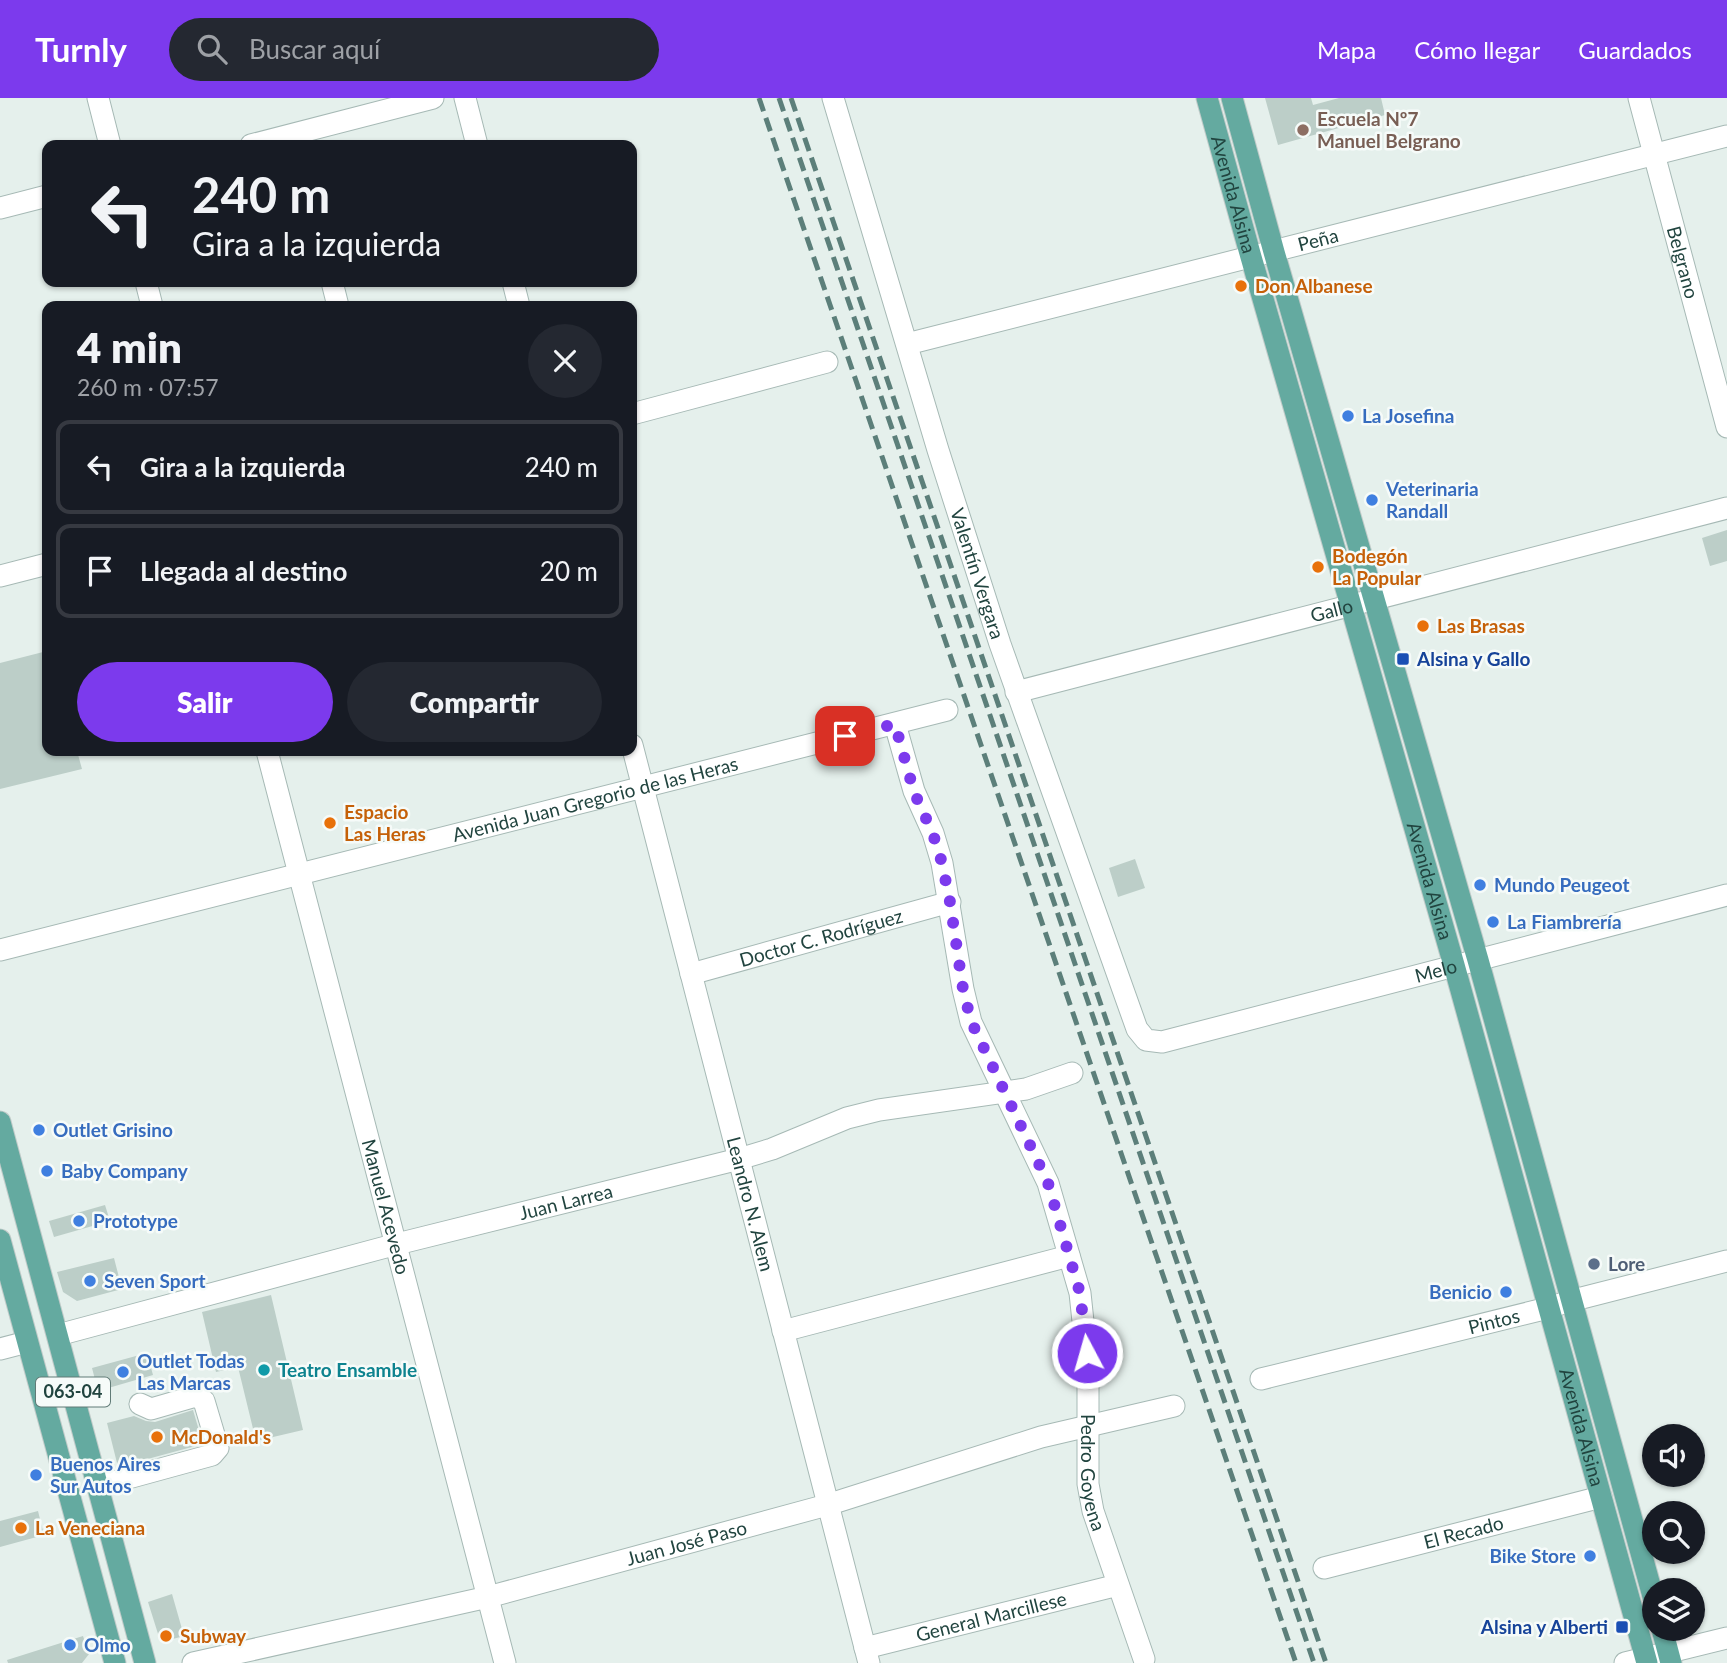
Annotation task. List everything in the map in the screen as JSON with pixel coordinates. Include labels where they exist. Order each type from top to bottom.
[{"type":"main road","name":"Avenida Alsina","points":[[1208,98],[1454,965],[1601,1497],[1639,1661]]},
{"type":"main road","name":"Avenida Alsina","points":[[1232,98],[1478,960],[1648,1578]]},
{"type":"main road","name":"063-04","points":[[0,1122],[145,1663]]},
{"type":"main road","name":"063-04","points":[[0,1240],[115,1663]]},
{"type":"main road","points":[[1665,1641],[1670,1658]]},
{"type":"street","points":[[98,98],[109,140]]},
{"type":"street","points":[[297,140],[433,98]]},
{"type":"street","points":[[465,98],[476,140]]},
{"type":"street","name":"Valentín Vergara","points":[[833,98],[937,450],[1016,692],[1138,1029],[1146,1040]]},
{"type":"street","name":"Belgrano","points":[[1639,98],[1727,427]]},
{"type":"street","name":"Peña","points":[[907,345],[1727,136]]},
{"type":"street","points":[[0,208],[42,197]]},
{"type":"street","points":[[637,413],[827,362]]},
{"type":"street","name":"Gallo","points":[[1016,692],[1727,508]]},
{"type":"street","points":[[0,576],[42,565]]},
{"type":"street","name":"Avenida Juan Gregorio de las Heras","points":[[0,950],[947,710]]},
{"type":"street","name":"Pedro Goyena","points":[[895,724],[914,792],[939,853],[971,1021],[1048,1183],[1080,1293],[1085,1336],[1088,1484],[1093,1511],[1144,1659]]},
{"type":"street","name":"Manuel Acevedo","points":[[268,756],[505,1663]]},
{"type":"street","name":"Leandro N. Alem","points":[[635,756],[867,1655]]},
{"type":"street","name":"Melo","points":[[1146,1040],[1162,1042],[1727,895]]},
{"type":"street","name":"Doctor C. Rodríguez","points":[[691,974],[950,902]]},
{"type":"street","name":"Juan Larrea","points":[[58,1335],[397,1244],[738,1160],[847,1118],[1026,1089],[1072,1073]]},
{"type":"street","points":[[783,1331],[1069,1256]]},
{"type":"street","name":"Pintos","points":[[1261,1379],[1727,1261]]},
{"type":"street","points":[[0,1349],[27,1342]]},
{"type":"street","points":[[99,1486],[212,1455],[218,1448],[204,1401],[196,1396],[151,1409],[140,1404]]},
{"type":"street","name":"Juan José Paso","points":[[193,1663],[488,1597],[827,1506],[1041,1437],[1174,1406]]},
{"type":"street","name":"El Recado","points":[[1324,1568],[1601,1497]]},
{"type":"street","name":"General Marcillese","points":[[867,1655],[1118,1585]]},
{"type":"street","points":[[1639,1661],[1670,1658],[1727,1638]]},
{"type":"building","name":"Escuela Nº7 Manuel Belgrano","points":[[1265,98],[1311,98],[1313,105],[1339,98],[1381,98],[1385,115],[1278,145]]},
{"type":"building","points":[[1727,530],[1727,561],[1710,566],[1702,538]]},
{"type":"building","points":[[42,652],[42,756],[78,756],[82,769],[0,789],[0,663]]},
{"type":"building","points":[[1135,859],[1145,888],[1118,897],[1109,868]]},
{"type":"building","name":"Prototype","points":[[105,1205],[110,1221],[54,1237],[49,1221]]},
{"type":"building","name":"Seven Sport","points":[[114,1258],[122,1289],[77,1301],[63,1292],[57,1272]]},
{"type":"building","name":"Teatro Ensamble","points":[[271,1295],[303,1430],[256,1441],[238,1367],[216,1372],[202,1312]]},
{"type":"building","name":"Outlet Todas Las Marcas","points":[[147,1353],[153,1375],[98,1391],[92,1368]]},
{"type":"building","name":"McDonald's","points":[[193,1410],[203,1444],[118,1467],[107,1423],[134,1416],[155,1422]]},
{"type":"building","name":"La Veneciana","points":[[38,1511],[44,1535],[0,1547],[0,1521]]},
{"type":"building","points":[[172,1594],[184,1636],[169,1640],[159,1637],[148,1602]]},
{"type":"building","name":"Olmo","points":[[83,1636],[89,1654],[82,1663],[8,1663],[7,1660]]},
{"type":"railway","points":[[759,98],[1296,1663]]},
{"type":"railway","points":[[779,98],[1314,1663]]},
{"type":"railway","points":[[791,98],[1326,1663]]},
{"type":"place","name":"Escuela Nº7 Manuel Belgrano","points":[[1303,130]]},
{"type":"place","name":"Don Albanese","points":[[1241,286]]},
{"type":"place","name":"La Josefina","points":[[1348,416]]},
{"type":"place","name":"Veterinaria Randall","points":[[1372,500]]},
{"type":"place","name":"Bodegón La Popular","points":[[1318,567]]},
{"type":"place","name":"Las Brasas","points":[[1423,626]]},
{"type":"place","name":"Alsina y Gallo","points":[[1403,659]]},
{"type":"place","name":"Espacio Las Heras","points":[[330,823]]},
{"type":"place","name":"Mundo Peugeot","points":[[1480,885]]},
{"type":"place","name":"La Fiambrería","points":[[1493,922]]},
{"type":"place","name":"Outlet Grisino","points":[[39,1130]]},
{"type":"place","name":"Baby Company","points":[[47,1171]]},
{"type":"place","name":"Prototype","points":[[79,1221]]},
{"type":"place","name":"Lore","points":[[1594,1264]]},
{"type":"place","name":"Seven Sport","points":[[90,1281]]},
{"type":"place","name":"Benicio","points":[[1506,1292]]},
{"type":"place","name":"Teatro Ensamble","points":[[264,1370]]},
{"type":"place","name":"Outlet Todas Las Marcas","points":[[123,1372]]},
{"type":"place","name":"McDonald's","points":[[157,1437]]},
{"type":"place","name":"Buenos Aires Sur Autos","points":[[36,1475]]},
{"type":"place","name":"La Veneciana","points":[[21,1528]]},
{"type":"place","name":"Bike Store","points":[[1590,1556]]},
{"type":"place","name":"Alsina y Alberti","points":[[1622,1627]]},
{"type":"place","name":"Subway","points":[[166,1636]]},
{"type":"place","name":"Olmo","points":[[70,1645]]},
{"type":"route","points":[[845,736],[895,724],[914,792],[933,834],[942,863],[971,1021],[1048,1183],[1080,1293],[1087,1353]]}]
